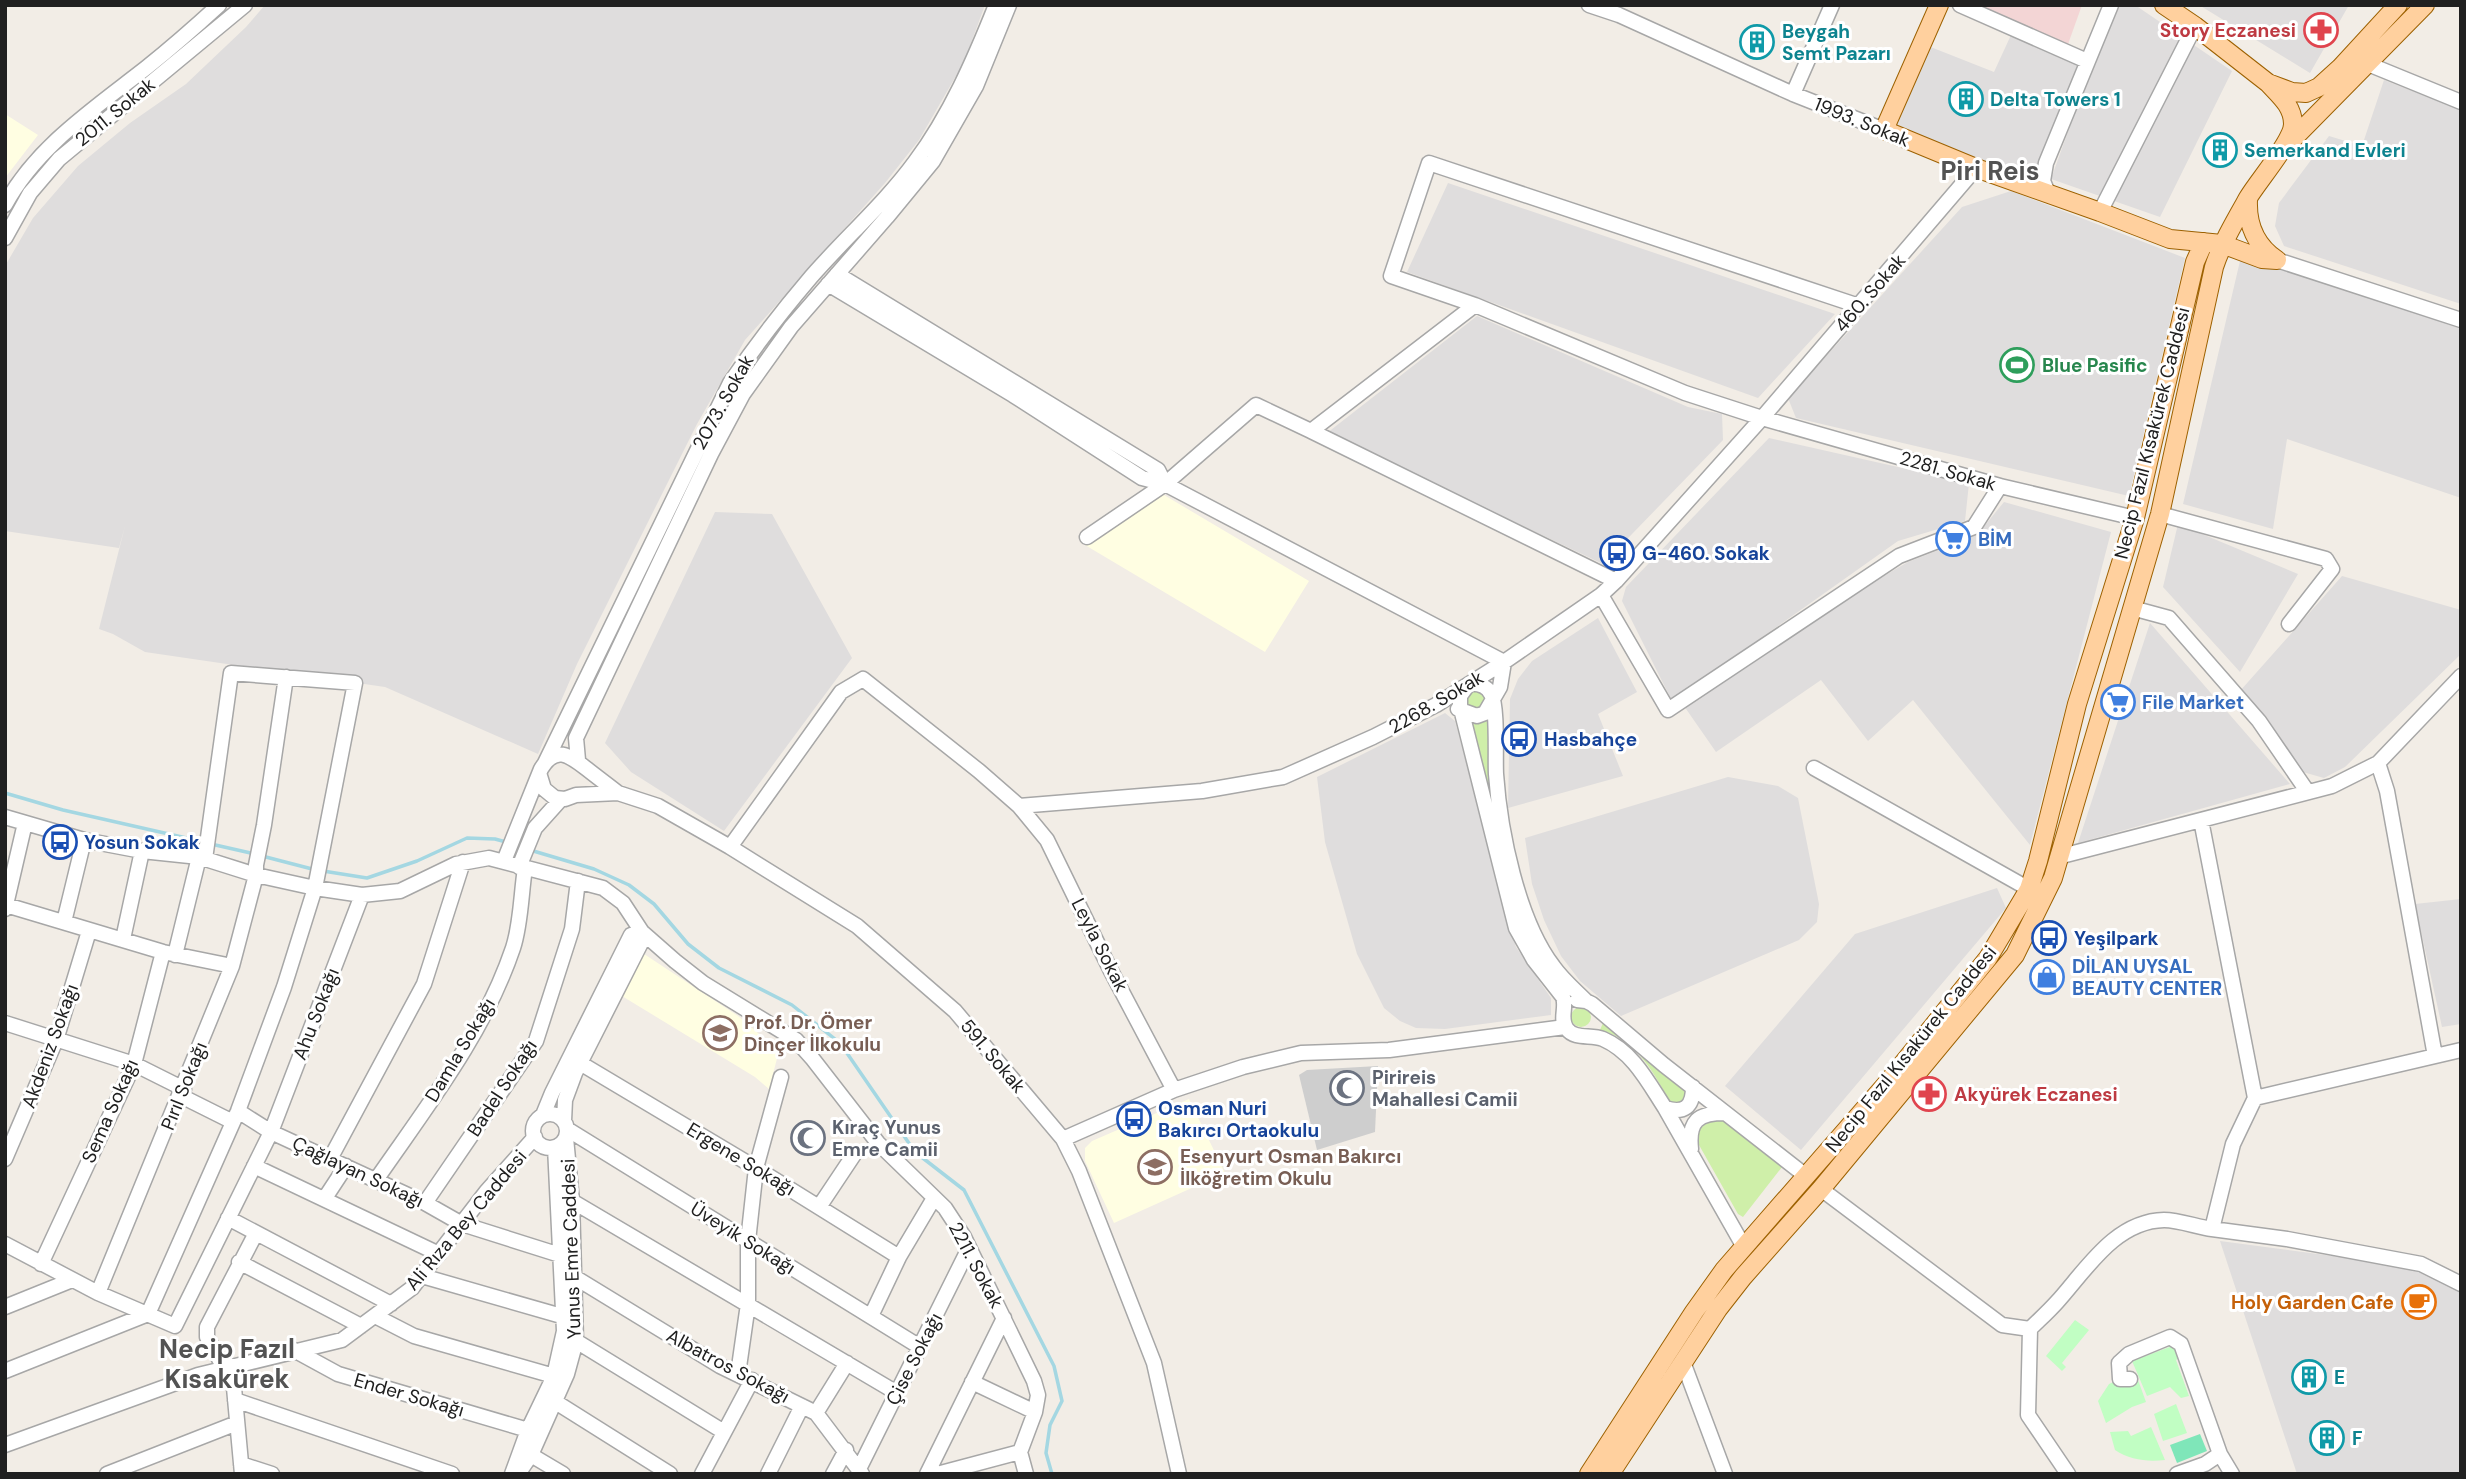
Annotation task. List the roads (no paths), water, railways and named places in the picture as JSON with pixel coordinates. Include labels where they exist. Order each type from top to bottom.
[{"type":"main road","points":[[1884,130],[1939,5]]},
{"type":"main road","points":[[2164,5],[2268,83],[2290,106],[2292,131],[2248,199],[2213,243]]},
{"type":"main road","points":[[2268,83],[2292,92],[2306,93],[2319,87],[2398,5]]},
{"type":"main road","points":[[2279,152],[2425,5]]},
{"type":"main road","name":"1993. Sokak","points":[[1884,130],[1976,168],[2101,212],[2169,240],[2213,243],[2262,259],[2277,260]]},
{"type":"main road","points":[[2248,199],[2247,214],[2251,228],[2267,253],[2277,260]]},
{"type":"main road","name":"Necip Fazıl Kısakürek Caddesi","points":[[1610,1474],[1718,1309],[2015,955],[2042,904],[2160,514],[2200,327],[2213,243]]},
{"type":"main road","name":"Necip Fazıl Kısakürek Caddesi","points":[[1589,1474],[1724,1270],[1888,1082],[1988,958],[2029,889],[2077,704],[2135,518],[2195,262],[2213,243]]},
{"type":"main road","points":[[2135,518],[2160,514]]},
{"type":"main road","points":[[2038,861],[2058,857]]},
{"type":"main road","points":[[1806,1176],[1821,1189]]},
{"type":"street","name":"2011. Sokak","points":[[5,205],[37,159],[104,99],[148,67],[219,5]]},
{"type":"street","name":"2011. Sokak","points":[[5,238],[30,193],[59,159],[245,5]]},
{"type":"street","name":"2073. Sokak","points":[[505,859],[543,770],[682,477],[730,383],[756,344],[811,277],[916,161],[964,78],[996,5]]},
{"type":"street","name":"2073. Sokak","points":[[580,763],[576,738],[743,394],[791,327],[933,161],[976,86],[1009,5]]},
{"type":"street","name":"1993. Sokak","points":[[1589,5],[1620,10],[1793,94],[1884,130]]},
{"type":"street","points":[[1793,94],[1832,5]]},
{"type":"street","points":[[1960,5],[2087,61]]},
{"type":"street","points":[[2048,193],[2043,181],[2046,163],[2112,5]]},
{"type":"street","points":[[2101,212],[2195,26]]},
{"type":"street","points":[[2368,64],[2461,102]]},
{"type":"street","name":"2281. Sokak","points":[[1859,306],[1429,163],[1391,276],[1475,305],[1685,393],[1762,418],[2000,486],[2135,518]]},
{"type":"street","name":"460. Sokak","points":[[1762,418],[1976,168]]},
{"type":"street","points":[[2277,260],[2461,320]]},
{"type":"street","points":[[833,279],[1142,478],[1165,484],[1504,662],[1503,675],[1485,713],[1477,716],[1436,705]]},
{"type":"street","points":[[1311,431],[1475,305]]},
{"type":"street","points":[[1087,537],[1165,484],[1256,405],[1616,581]]},
{"type":"street","name":"2268. Sokak","points":[[1019,806],[1202,791],[1283,777],[1373,737],[1436,705],[1601,595],[1762,418]]},
{"type":"street","points":[[1601,595],[1668,710],[1899,556],[1974,527],[2000,486]]},
{"type":"street","points":[[2160,514],[2326,559],[2332,569],[2289,624]]},
{"type":"street","points":[[2132,608],[2169,618],[2259,721],[2308,791]]},
{"type":"street","name":"Sema Sokağı","points":[[41,1264],[134,1064],[203,856],[209,833],[230,673],[286,677]]},
{"type":"street","points":[[2058,857],[2332,786],[2378,763],[2461,676]]},
{"type":"street","points":[[5,1371],[148,1314],[236,1117],[284,987],[315,885],[355,682],[286,677]]},
{"type":"street","name":"Pırıl Sokağı","points":[[99,1293],[232,966],[256,870],[286,677]]},
{"type":"street","points":[[730,847],[841,692],[863,679],[1019,806]]},
{"type":"street","points":[[1744,1247],[1665,1108],[1633,1059],[1602,1038],[1579,1036],[1565,1027],[1563,997],[1534,960],[1516,928],[1462,710],[1460,696],[1469,684],[1485,687],[1493,701],[1496,775],[1509,856],[1525,914],[1554,968],[1589,1002],[1806,1176]]},
{"type":"street","points":[[565,754],[618,793],[555,798],[544,789],[543,770],[557,755],[565,754]]},
{"type":"street","points":[[576,795],[584,785],[585,772],[580,763]]},
{"type":"street","points":[[2378,763],[2387,791],[2435,1056]]},
{"type":"street","points":[[1814,768],[2029,889]]},
{"type":"street","name":"591. Sokak","points":[[618,793],[658,806],[857,926],[955,1011],[1063,1139],[1079,1171],[1154,1363],[1179,1474]]},
{"type":"street","points":[[522,865],[535,828],[561,799]]},
{"type":"street","name":"Leyla Sokak","points":[[1019,806],[1048,840],[1111,971],[1174,1090]]},
{"type":"street","points":[[5,817],[84,840],[142,851],[203,856],[362,895],[400,891],[463,862],[489,858],[505,859]]},
{"type":"street","points":[[2201,820],[2255,1098],[2233,1144],[2212,1229]]},
{"type":"street","points":[[25,823],[6,907],[169,953],[232,966]]},
{"type":"street","points":[[64,922],[84,840]]},
{"type":"street","points":[[123,939],[142,851]]},
{"type":"street","name":"2211. Sokak","points":[[505,859],[603,888],[624,903],[642,932],[703,983],[796,1041],[878,1143],[946,1208],[969,1248],[1034,1381],[1038,1395],[1035,1412],[1020,1452]]},
{"type":"street","points":[[330,1158],[424,984],[463,862]]},
{"type":"street","name":"Damla Sokağı","points":[[376,1180],[448,1076],[484,1018],[514,946],[522,865]]},
{"type":"street","name":"Badel Sokağı","points":[[425,1203],[536,1041],[572,929],[578,881]]},
{"type":"street","name":"Ahu Sokağı","points":[[148,1314],[175,1326],[271,1132],[362,895]]},
{"type":"street","name":"Akdeniz Sokağı","points":[[5,1159],[56,1040],[89,930]]},
{"type":"street","points":[[642,932],[642,941],[580,1063],[565,1100],[563,1134],[545,1147],[535,1138],[534,1125],[544,1115],[552,1093],[631,935],[642,932]]},
{"type":"street","points":[[1565,1009],[1574,1001],[1589,1002],[1598,1014],[1597,1025],[1590,1033],[1579,1036]]},
{"type":"street","name":"Çağlayan Sokağı","points":[[5,1023],[134,1064],[182,1093],[330,1158],[425,1203],[462,1224],[560,1255]]},
{"type":"street","points":[[1063,1139],[1174,1090],[1243,1067],[1301,1053],[1390,1050],[1565,1027]]},
{"type":"street","points":[[2255,1098],[2461,1051]]},
{"type":"street","name":"Ergene Sokağı","points":[[580,1063],[899,1257]]},
{"type":"street","points":[[702,1474],[724,1432],[745,1377],[748,1241],[756,1168],[781,1077]]},
{"type":"street","points":[[1665,1108],[1677,1111],[1685,1109],[1693,1098],[1693,1087]]},
{"type":"street","points":[[1692,1156],[1692,1126],[1704,1115],[1726,1113]]},
{"type":"street","points":[[544,1115],[555,1114],[563,1134]]},
{"type":"street","name":"Yunus Emre Caddesi","points":[[519,1474],[531,1455],[567,1374],[576,1341],[572,1201],[563,1134]]},
{"type":"street","name":"Yunus Emre Caddesi","points":[[512,1474],[561,1354],[565,1317],[560,1255],[563,1134]]},
{"type":"street","name":"Üveyik Sokağı","points":[[563,1134],[748,1241],[920,1347]]},
{"type":"street","name":"Ali Rıza Bey Caddesi","points":[[5,1445],[198,1375],[342,1339],[412,1288],[486,1192],[535,1138]]},
{"type":"street","points":[[819,1207],[855,1153]]},
{"type":"street","points":[[254,1166],[439,1254]]},
{"type":"street","points":[[325,1198],[346,1166]]},
{"type":"street","points":[[1821,1189],[2002,1325],[2030,1329]]},
{"type":"street","points":[[871,1316],[899,1257],[934,1198]]},
{"type":"street","points":[[572,1201],[897,1392]]},
{"type":"street","points":[[228,1218],[391,1304]]},
{"type":"street","points":[[2068,1474],[2028,1415],[2030,1329],[2096,1256],[2116,1237],[2138,1226],[2164,1220],[2287,1239],[2421,1264],[2461,1283]]},
{"type":"street","points":[[256,1233],[207,1327],[207,1337],[228,1367],[235,1400],[242,1469],[272,1474]]},
{"type":"street","points":[[6,1245],[72,1280],[148,1314]]},
{"type":"street","name":"Çise Sokağı","points":[[860,1471],[969,1248]]},
{"type":"street","points":[[239,1262],[360,1326]]},
{"type":"street","points":[[422,1276],[565,1317]]},
{"type":"street","name":"Albatros Sokağı","points":[[576,1278],[745,1377],[816,1413],[860,1471]]},
{"type":"street","points":[[5,1307],[72,1280]]},
{"type":"street","points":[[375,1315],[414,1336],[554,1376]]},
{"type":"street","points":[[927,1474],[1004,1318]]},
{"type":"street","points":[[2130,1379],[2119,1380],[2119,1363],[2129,1354],[2170,1337],[2181,1344],[2220,1454],[2232,1474]]},
{"type":"street","points":[[576,1341],[724,1432]]},
{"type":"street","name":"Ender Sokağı","points":[[295,1350],[338,1374],[528,1430]]},
{"type":"street","points":[[1683,1362],[1725,1474]]},
{"type":"street","points":[[816,1413],[847,1363]]},
{"type":"street","points":[[972,1382],[1035,1412]]},
{"type":"street","points":[[235,1400],[452,1474]]},
{"type":"street","points":[[554,1401],[670,1474]]},
{"type":"street","points":[[768,1474],[802,1406]]},
{"type":"street","points":[[107,1474],[237,1423]]},
{"type":"street","points":[[833,1474],[846,1450]]},
{"type":"street","points":[[937,1474],[1020,1452],[1026,1474]]},
{"type":"street","points":[[2178,1474],[2206,1464],[2220,1454]]},
{"type":"street","points":[[531,1455],[564,1474]]},
{"type":"waterway","points":[[5,793],[63,810],[204,842]]},
{"type":"waterway","points":[[323,871],[367,878],[417,861],[467,838],[506,842]]},
{"type":"waterway","points":[[211,844],[255,854]]},
{"type":"waterway","points":[[530,850],[594,869],[629,885],[654,904],[688,944],[719,968],[792,1005],[840,1043],[915,1152],[964,1190],[1054,1366],[1062,1401],[1050,1425],[1046,1453],[1052,1474]]},
{"type":"waterway","points":[[262,856],[316,870]]},
{"type":"place","name":"Story Eczanesi","points":[[2321,30]]},
{"type":"place","name":"Beygah Semt Pazarı","points":[[1757,42]]},
{"type":"place","name":"Delta Towers 1","points":[[1966,99]]},
{"type":"place","name":"Semerkand Evleri","points":[[2220,150]]},
{"type":"place","name":"Blue Pasific","points":[[2017,365]]},
{"type":"place","name":"BİM","points":[[1953,539]]},
{"type":"place","name":"G-460. Sokak","points":[[1617,553]]},
{"type":"place","name":"File Market","points":[[2118,702]]},
{"type":"place","name":"Hasbahçe","points":[[1519,739]]},
{"type":"place","name":"Yosun Sokak","points":[[60,842]]},
{"type":"place","name":"Yeşilpark","points":[[2049,938]]},
{"type":"place","name":"DİLAN UYSAL BEAUTY CENTER","points":[[2047,977]]},
{"type":"place","name":"Prof. Dr. Ömer Dinçer İlkokulu","points":[[720,1033]]},
{"type":"place","name":"Pirireis Mahallesi Camii","points":[[1347,1088]]},
{"type":"place","name":"Akyürek Eczanesi","points":[[1929,1094]]},
{"type":"place","name":"Osman Nuri Bakırcı Ortaokulu","points":[[1134,1119]]},
{"type":"place","name":"Kıraç Yunus Emre Camii","points":[[808,1138]]},
{"type":"place","name":"Esenyurt Osman Bakırcı İlköğretim Okulu","points":[[1155,1167]]},
{"type":"place","name":"Holy Garden Cafe","points":[[2419,1302]]},
{"type":"place","name":"E","points":[[2309,1377]]},
{"type":"place","name":"F","points":[[2327,1438]]},
{"type":"district","name":"Piri Reis","points":[[1990,171]]},
{"type":"district","name":"Necip Fazıl Kısakürek","points":[[227,1364]]}]
